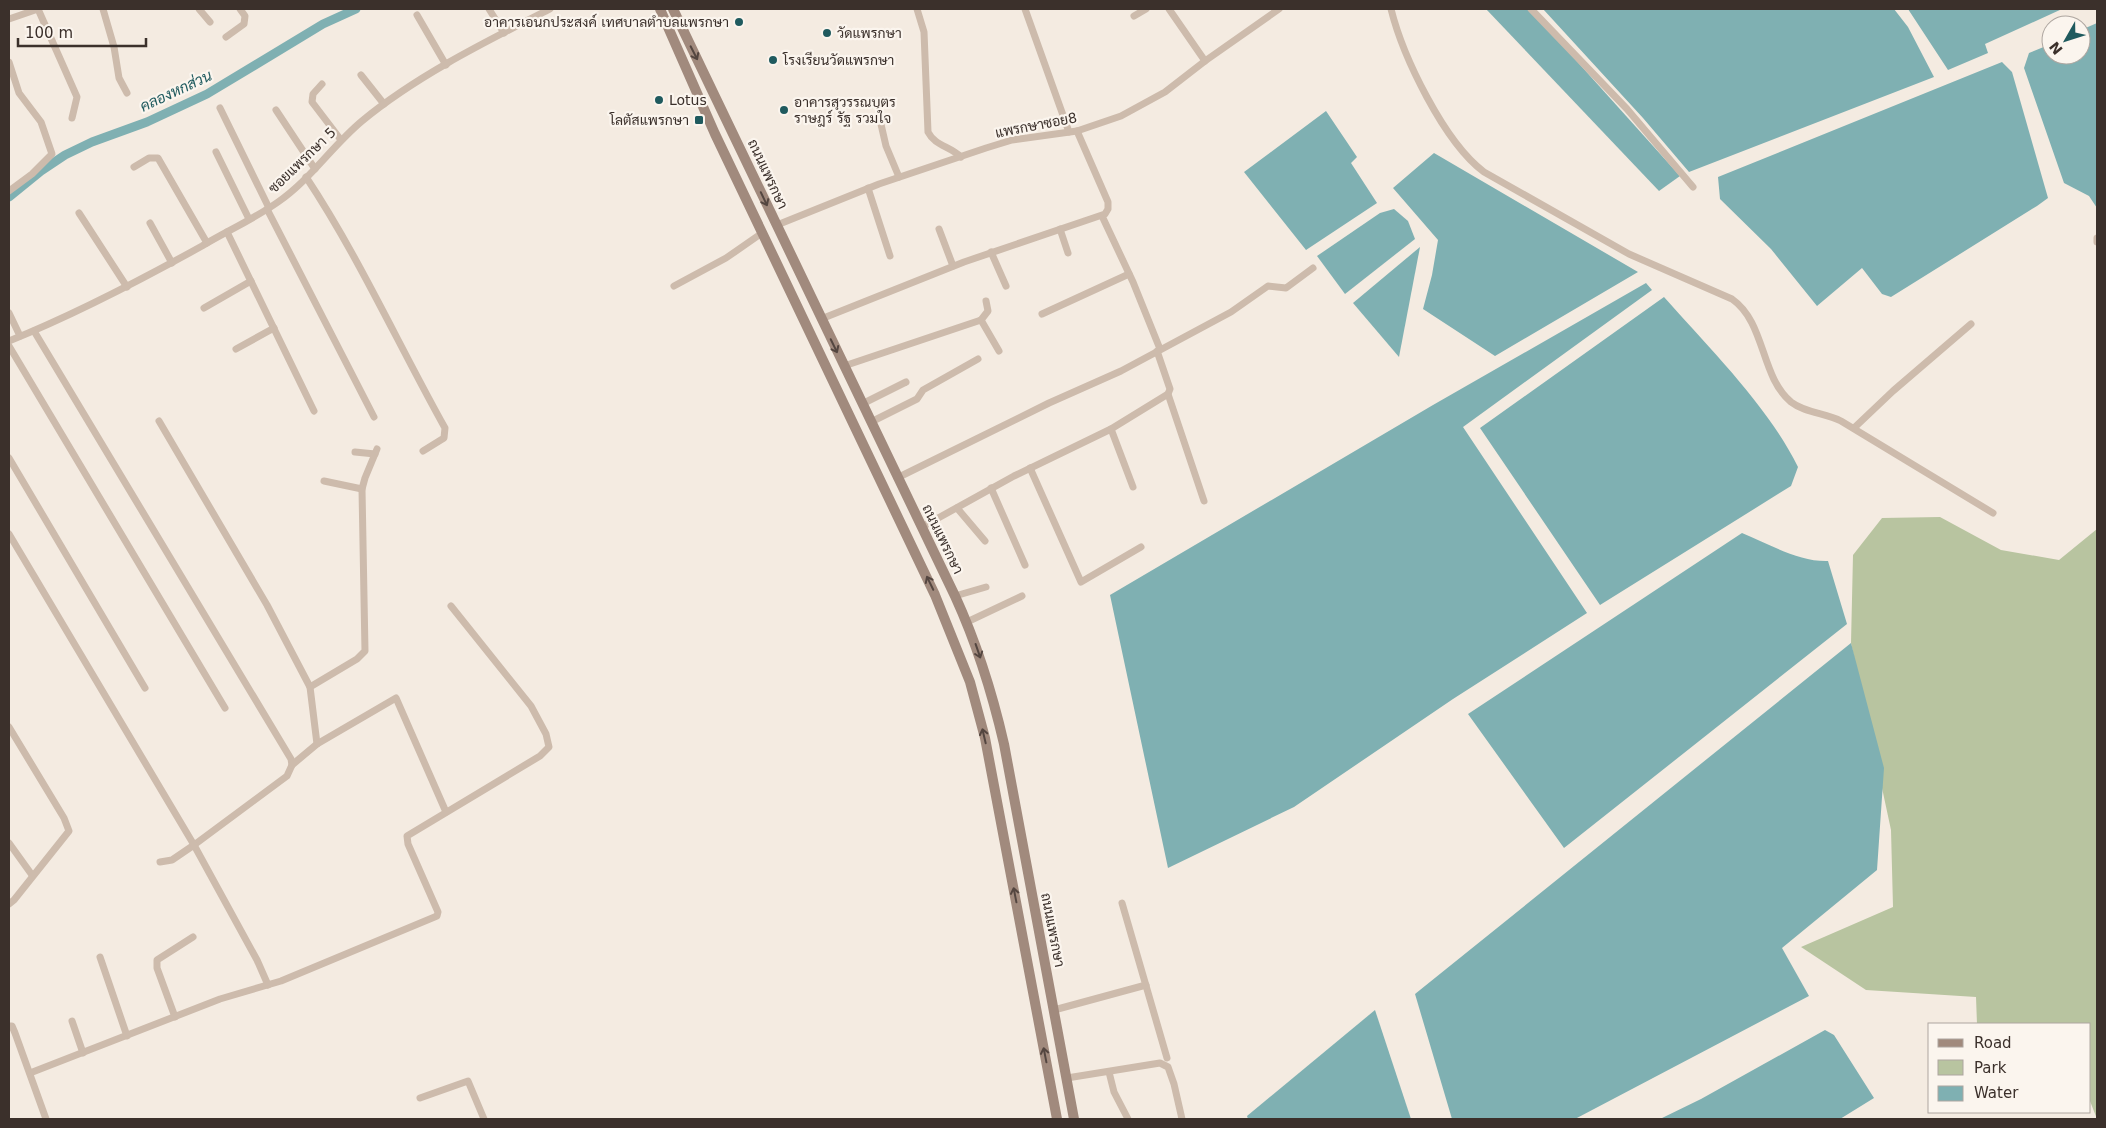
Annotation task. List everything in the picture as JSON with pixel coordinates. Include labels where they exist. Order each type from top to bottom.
[{"type":"main road","points":[[660,9],[703,108],[935,595],[970,682],[990,762],[1057,1119]]},
{"type":"main road","name":"ถนนแพรกษา","points":[[673,9],[955,596],[983,665],[1004,744],[1074,1119]]},
{"type":"main road","points":[[1054,1103],[1071,1099]]},
{"type":"street","points":[[9,19],[38,9],[73,87],[76,97],[72,118]]},
{"type":"street","points":[[104,9],[114,47],[119,78],[128,94]]},
{"type":"street","points":[[199,9],[210,22]]},
{"type":"street","points":[[226,37],[244,24],[245,16],[240,9]]},
{"type":"street","points":[[489,9],[504,33]]},
{"type":"street","name":"ซอยแพรกษา 5","points":[[9,341],[127,286],[268,209],[292,191],[342,140],[384,104],[446,65],[538,12],[550,9]]},
{"type":"street","points":[[917,9],[924,32],[928,132],[936,142],[951,148],[961,156]]},
{"type":"street","points":[[1025,9],[1069,132]]},
{"type":"street","points":[[1134,16],[1146,9]]},
{"type":"street","points":[[1169,9],[1205,61]]},
{"type":"street","name":"แพรกษาซอย8","points":[[776,225],[868,188],[961,156],[1012,140],[1078,131],[1121,116],[1157,96],[1279,9]]},
{"type":"street","points":[[1391,9],[1394,23],[1405,49],[1447,133],[1471,162],[1488,174],[1629,254],[1739,303],[1750,319],[1773,375],[1789,400],[1799,408],[1831,416],[1854,428],[1993,513]]},
{"type":"street","points":[[1531,9],[1627,109],[1693,187]]},
{"type":"street","points":[[416,15],[446,65]]},
{"type":"street","points":[[9,62],[21,95],[41,122],[52,154],[32,174],[9,191]]},
{"type":"street","points":[[361,75],[384,104]]},
{"type":"street","points":[[322,84],[314,94],[312,102],[342,140]]},
{"type":"street","points":[[220,108],[268,209],[374,417]]},
{"type":"street","points":[[276,110],[315,169]]},
{"type":"street","points":[[880,120],[886,146],[899,177]]},
{"type":"street","points":[[821,319],[991,252],[1102,216],[1107,212],[1108,202],[1078,131]]},
{"type":"street","points":[[216,152],[249,219]]},
{"type":"street","points":[[134,167],[149,158],[158,158],[207,243]]},
{"type":"street","points":[[306,177],[332,216],[362,270],[445,428],[444,438],[423,451]]},
{"type":"street","points":[[868,188],[890,256]]},
{"type":"street","points":[[79,212],[127,286]]},
{"type":"street","points":[[1102,216],[1129,274],[1159,350],[1170,389],[1168,394],[1204,501]]},
{"type":"street","points":[[150,223],[172,263]]},
{"type":"street","points":[[939,229],[953,266]]},
{"type":"street","points":[[1060,229],[1068,253]]},
{"type":"street","points":[[226,232],[314,410]]},
{"type":"street","points":[[674,286],[726,258],[762,233]]},
{"type":"street","points":[[991,252],[1006,286]]},
{"type":"street","points":[[898,478],[1040,407],[1122,371],[1230,312],[1268,286],[1286,288],[1313,268]]},
{"type":"street","points":[[1042,314],[1129,274]]},
{"type":"street","points":[[204,308],[251,281]]},
{"type":"street","points":[[844,366],[981,320],[988,311],[986,301]]},
{"type":"street","points":[[9,313],[20,336]]},
{"type":"street","points":[[981,320],[999,351]]},
{"type":"street","points":[[1854,428],[1893,391],[1971,324]]},
{"type":"street","points":[[236,349],[274,328]]},
{"type":"street","points":[[34,331],[288,753],[292,765]]},
{"type":"street","points":[[9,346],[226,708]]},
{"type":"street","points":[[871,422],[917,399],[923,390],[978,359]]},
{"type":"street","points":[[862,404],[906,382]]},
{"type":"street","points":[[922,527],[1030,468],[1111,429],[1168,394]]},
{"type":"street","points":[[159,421],[267,605],[310,687],[317,744]]},
{"type":"street","points":[[1111,429],[1133,487]]},
{"type":"street","points":[[310,687],[362,656],[365,650],[359,489],[376,452],[355,452]]},
{"type":"street","points":[[9,458],[144,688]]},
{"type":"street","points":[[1030,468],[1081,582],[1141,547]]},
{"type":"street","points":[[324,480],[359,489]]},
{"type":"street","points":[[992,488],[1025,566]]},
{"type":"street","points":[[957,508],[985,540]]},
{"type":"street","points":[[9,534],[194,845],[257,960],[268,985]]},
{"type":"street","points":[[955,596],[986,587]]},
{"type":"street","points":[[966,622],[1022,596]]},
{"type":"street","points":[[30,1073],[220,999],[281,981],[437,916],[438,912],[406,839],[410,833],[540,756],[549,747],[546,734],[531,706],[451,606]]},
{"type":"street","points":[[160,862],[172,860],[287,776],[292,765],[317,744],[396,698],[446,812]]},
{"type":"street","points":[[9,727],[69,827],[68,834],[11,900]]},
{"type":"street","points":[[9,843],[32,875]]},
{"type":"street","points":[[1122,903],[1167,1058]]},
{"type":"street","points":[[175,1017],[157,968],[157,960],[193,937]]},
{"type":"street","points":[[100,957],[127,1036]]},
{"type":"street","points":[[1054,1010],[1146,985]]},
{"type":"street","points":[[72,1021],[83,1053]]},
{"type":"street","points":[[9,1026],[12,1026],[15,1033],[46,1119]]},
{"type":"street","points":[[1067,1078],[1160,1063],[1168,1067],[1182,1119]]},
{"type":"street","points":[[1109,1072],[1114,1092],[1128,1119]]},
{"type":"street","points":[[420,1098],[468,1081],[484,1119]]},
{"type":"green space","points":[[1940,517],[2001,550],[2059,560],[2097,529],[2097,1119],[2091,1104],[2091,1023],[1977,1023],[1976,997],[1866,990],[1801,947],[1893,907],[1891,830],[1851,643],[1853,555],[1882,518]]},
{"type":"water","points":[[1486,9],[1530,9],[1680,176],[1659,191]]},
{"type":"water","points":[[1543,9],[1894,9],[1908,27],[1934,77],[1689,172],[1643,118]]},
{"type":"water","points":[[1908,9],[2062,9],[2049,15],[2041,15],[2041,19],[1985,44],[1988,53],[1948,70]]},
{"type":"water","points":[[2097,23],[2097,208],[2089,196],[2064,183],[2024,68],[2029,53],[2041,48],[2041,65],[2091,65],[2091,26]]},
{"type":"water","points":[[2002,62],[2012,72],[2048,198],[1891,297],[1882,294],[1862,268],[1817,306],[1771,249],[1720,199],[1718,177]]},
{"type":"water","points":[[1326,111],[1357,157],[1351,163],[1377,203],[1306,250],[1244,172]]},
{"type":"water","points":[[1434,153],[1638,272],[1495,356],[1423,309],[1432,275],[1438,240],[1393,188]]},
{"type":"water","points":[[1394,209],[1408,221],[1415,239],[1345,294],[1317,256],[1380,213]]},
{"type":"water","points":[[1420,247],[1399,357],[1353,303]]},
{"type":"water","points":[[1646,283],[1652,290],[1463,427],[1587,613],[1453,699],[1294,807],[1168,868],[1110,595],[1433,405]]},
{"type":"water","points":[[1664,297],[1755,400],[1786,444],[1798,467],[1791,486],[1600,605],[1480,428]]},
{"type":"water","points":[[1742,533],[1806,559],[1828,561],[1847,624],[1564,848],[1468,714]]},
{"type":"water","points":[[1851,643],[1884,768],[1877,870],[1782,948],[1809,996],[1575,1119],[1452,1119],[1415,994]]},
{"type":"water","points":[[1375,1010],[1411,1119],[1248,1119],[1247,1116]]},
{"type":"water","points":[[1825,1030],[1834,1035],[1874,1098],[1840,1119],[1660,1119],[1701,1099]]},
{"type":"waterway","name":"คลองหกส่วน","points":[[9,197],[41,171],[65,155],[92,142],[147,122],[207,94],[323,24],[356,9]]},
{"type":"place","name":"อาคารเอนกประสงค์ เทศบาลตำบลแพรกษา","points":[[739,22]]},
{"type":"place","name":"วัดแพรกษา","points":[[827,33]]},
{"type":"place","name":"โรงเรียนวัดแพรกษา","points":[[773,60]]},
{"type":"place","name":"Lotus","points":[[659,100]]},
{"type":"place","name":"อาคารสุวรรณบุตร ราษฎร์ รัฐ รวมใจ","points":[[784,110]]},
{"type":"place","name":"โลตัสแพรกษา","points":[[699,120]]}]
